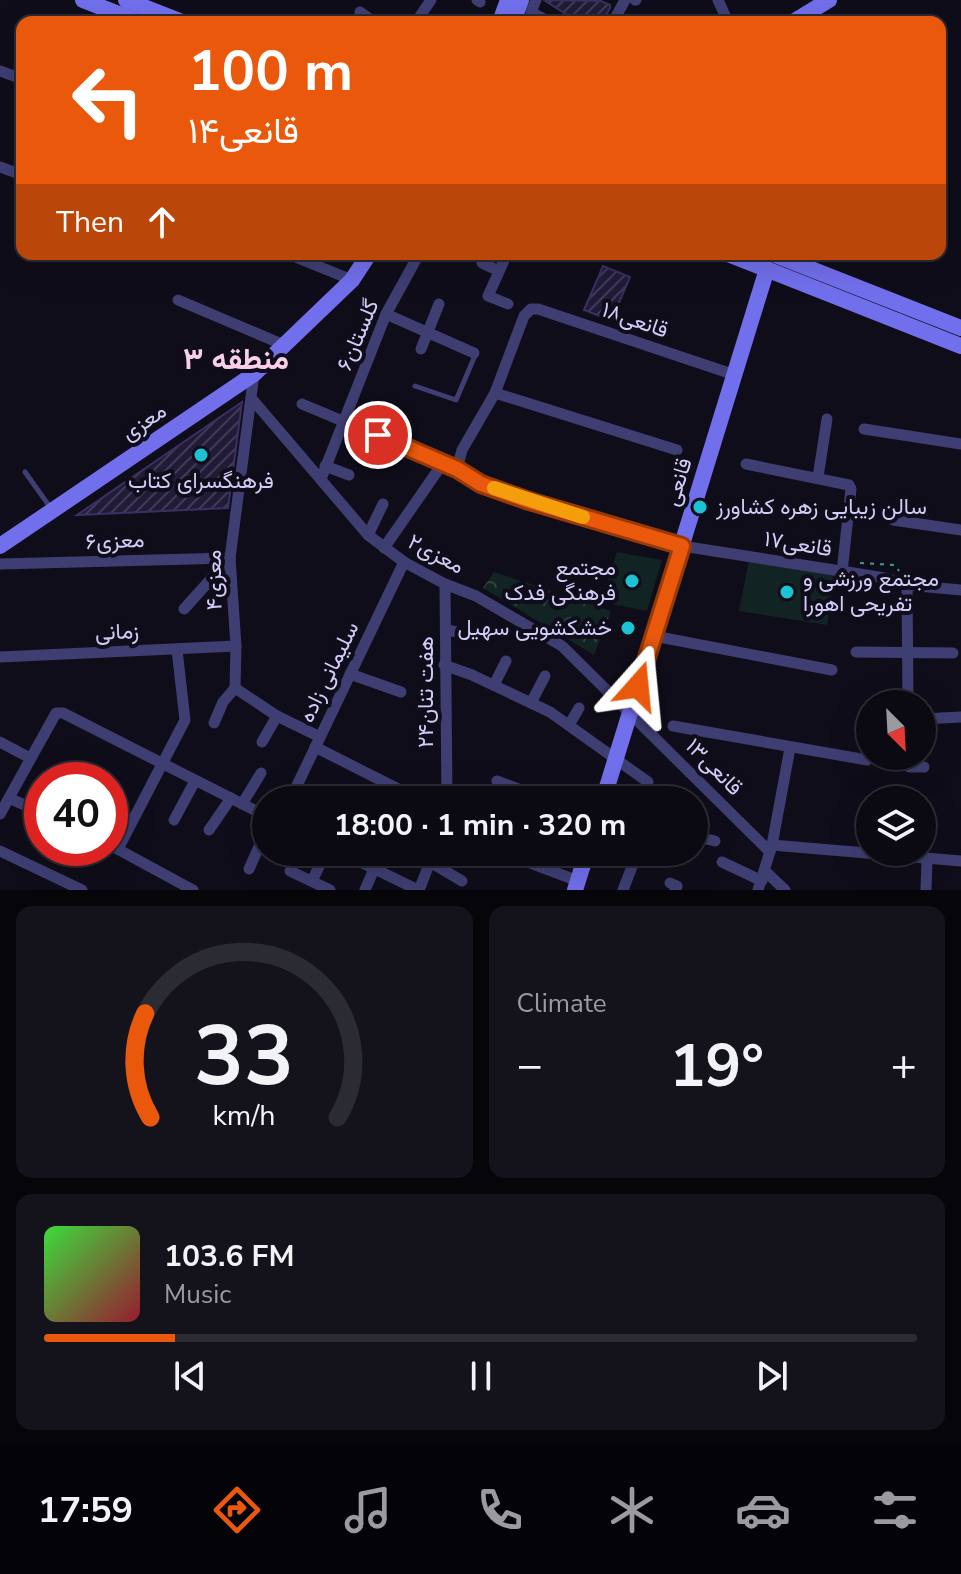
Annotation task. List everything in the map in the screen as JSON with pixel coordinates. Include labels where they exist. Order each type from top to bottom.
[{"type":"street","points":[[83,0],[124,16]]},
{"type":"street","points":[[127,0],[167,16]]},
{"type":"street","points":[[536,0],[531,12],[539,16]]},
{"type":"street","points":[[803,16],[828,0]]},
{"type":"street","points":[[360,12],[366,16]]},
{"type":"street","points":[[303,260],[352,280]]},
{"type":"street","name":"معزی","points":[[0,546],[254,374],[352,280],[365,260]]},
{"type":"street","name":"گلستان۶","points":[[321,479],[386,314],[416,260]]},
{"type":"street","points":[[504,260],[488,296],[508,304]]},
{"type":"street","points":[[770,262],[926,323],[961,346]]},
{"type":"street","name":"قانعی","points":[[607,786],[770,262]]},
{"type":"street","points":[[482,263],[499,271]]},
{"type":"street","points":[[178,300],[284,345]]},
{"type":"street","points":[[421,349],[439,304]]},
{"type":"street","name":"۱۸قانعی","points":[[495,393],[524,316],[531,309],[735,375]]},
{"type":"street","points":[[386,314],[474,353]]},
{"type":"street","points":[[926,323],[961,328]]},
{"type":"street","name":"۴معزی","points":[[235,688],[236,646],[230,558],[254,374]]},
{"type":"street","points":[[457,469],[462,450],[495,393],[677,450]]},
{"type":"street","name":"۲معزی","points":[[252,399],[368,535],[404,562],[476,596],[562,646],[630,711]]},
{"type":"street","name":"۱۷قانعی","points":[[302,404],[457,469],[481,484],[682,546],[907,585],[961,590]]},
{"type":"street","points":[[378,459],[391,409]]},
{"type":"street","points":[[818,477],[827,419]]},
{"type":"street","points":[[864,429],[961,444]]},
{"type":"street","points":[[384,548],[443,463]]},
{"type":"street","points":[[746,464],[849,485],[842,572]]},
{"type":"street","points":[[325,466],[349,475]]},
{"type":"street","points":[[368,535],[383,504]]},
{"type":"street","points":[[893,520],[961,530]]},
{"type":"street","points":[[184,609],[230,558]]},
{"type":"street","name":"۶معزی","points":[[0,564],[230,558]]},
{"type":"street","name":"سلیمانی زاده","points":[[297,786],[404,562]]},
{"type":"street","name":"هفت تنان۲۴","points":[[445,584],[447,786]]},
{"type":"street","points":[[907,585],[908,690]]},
{"type":"street","points":[[446,630],[475,635]]},
{"type":"street","points":[[654,636],[832,670]]},
{"type":"street","name":"زمانی","points":[[0,657],[236,646]]},
{"type":"street","points":[[128,823],[185,720],[177,650]]},
{"type":"street","points":[[856,652],[953,653]]},
{"type":"street","points":[[494,685],[506,661]]},
{"type":"street","points":[[444,665],[531,703],[569,725],[648,782]]},
{"type":"street","points":[[350,674],[401,692]]},
{"type":"street","points":[[531,703],[545,676]]},
{"type":"street","points":[[214,723],[223,702],[235,688],[318,742],[395,786]]},
{"type":"street","points":[[569,725],[579,708]]},
{"type":"street","name":"۱۳قانعی","points":[[630,711],[771,849]]},
{"type":"street","points":[[0,814],[56,713],[63,713],[252,809]]},
{"type":"street","points":[[262,742],[277,716]]},
{"type":"street","points":[[936,718],[961,717]]},
{"type":"street","points":[[673,726],[856,758]]},
{"type":"street","points":[[0,742],[30,758]]},
{"type":"street","points":[[762,881],[790,748]]},
{"type":"street","points":[[242,804],[261,773]]},
{"type":"street","points":[[174,820],[195,781]]},
{"type":"street","points":[[497,781],[510,786]]},
{"type":"street","points":[[9,798],[24,805]]},
{"type":"street","points":[[209,830],[231,798]]},
{"type":"street","points":[[708,839],[715,841]]},
{"type":"street","points":[[771,849],[856,854]]},
{"type":"street","points":[[0,851],[82,890]]},
{"type":"street","points":[[128,855],[193,890]]},
{"type":"street","points":[[936,860],[961,861]]},
{"type":"street","points":[[249,869],[252,862]]},
{"type":"street","points":[[722,862],[785,890]]},
{"type":"street","points":[[312,881],[319,866]]},
{"type":"street","points":[[365,890],[370,867],[418,890],[428,866]]},
{"type":"street","points":[[443,866],[462,881]]},
{"type":"street","points":[[532,866],[576,886],[582,866]]},
{"type":"street","points":[[623,890],[632,866]]},
{"type":"street","points":[[926,890],[927,866]]},
{"type":"street","points":[[290,871],[330,890]]},
{"type":"lane","points":[[415,386],[456,400],[474,353]]},
{"type":"lane","points":[[25,472],[52,510]]},
{"type":"green space","name":"مجتمع فرهنگی فدک","points":[[617,552],[662,560],[647,611],[601,602]]},
{"type":"green space","name":"مجتمع ورزشی و تفریحی اهورا","points":[[749,559],[835,572],[827,625],[739,611]]},
{"type":"green space","points":[[494,572],[611,611],[594,655],[483,588]]},
{"type":"building","points":[[544,0],[601,1],[610,5],[605,16],[569,16]]},
{"type":"building","points":[[603,266],[630,277],[614,314],[605,311],[602,317],[584,310]]},
{"type":"building","name":"فرهنگسرای کتاب","points":[[242,402],[228,508],[77,515]]},
{"type":"slow traffic","points":[[494,488],[583,517]]},
{"type":"place","name":"فرهنگسرای کتاب","points":[[201,455]]},
{"type":"place","name":"سالن زیبایی زهره کشاورز","points":[[700,507]]},
{"type":"place","name":"مجتمع فرهنگی فدک","points":[[632,581]]},
{"type":"place","name":"مجتمع ورزشی و تفریحی اهورا","points":[[787,592]]},
{"type":"place","name":"خشکشویی سهیل","points":[[628,628]]},
{"type":"district","name":"منطقه ۳","points":[[236,359]]},
{"type":"route","points":[[378,435],[457,469],[481,484],[682,546],[638,686]]}]
